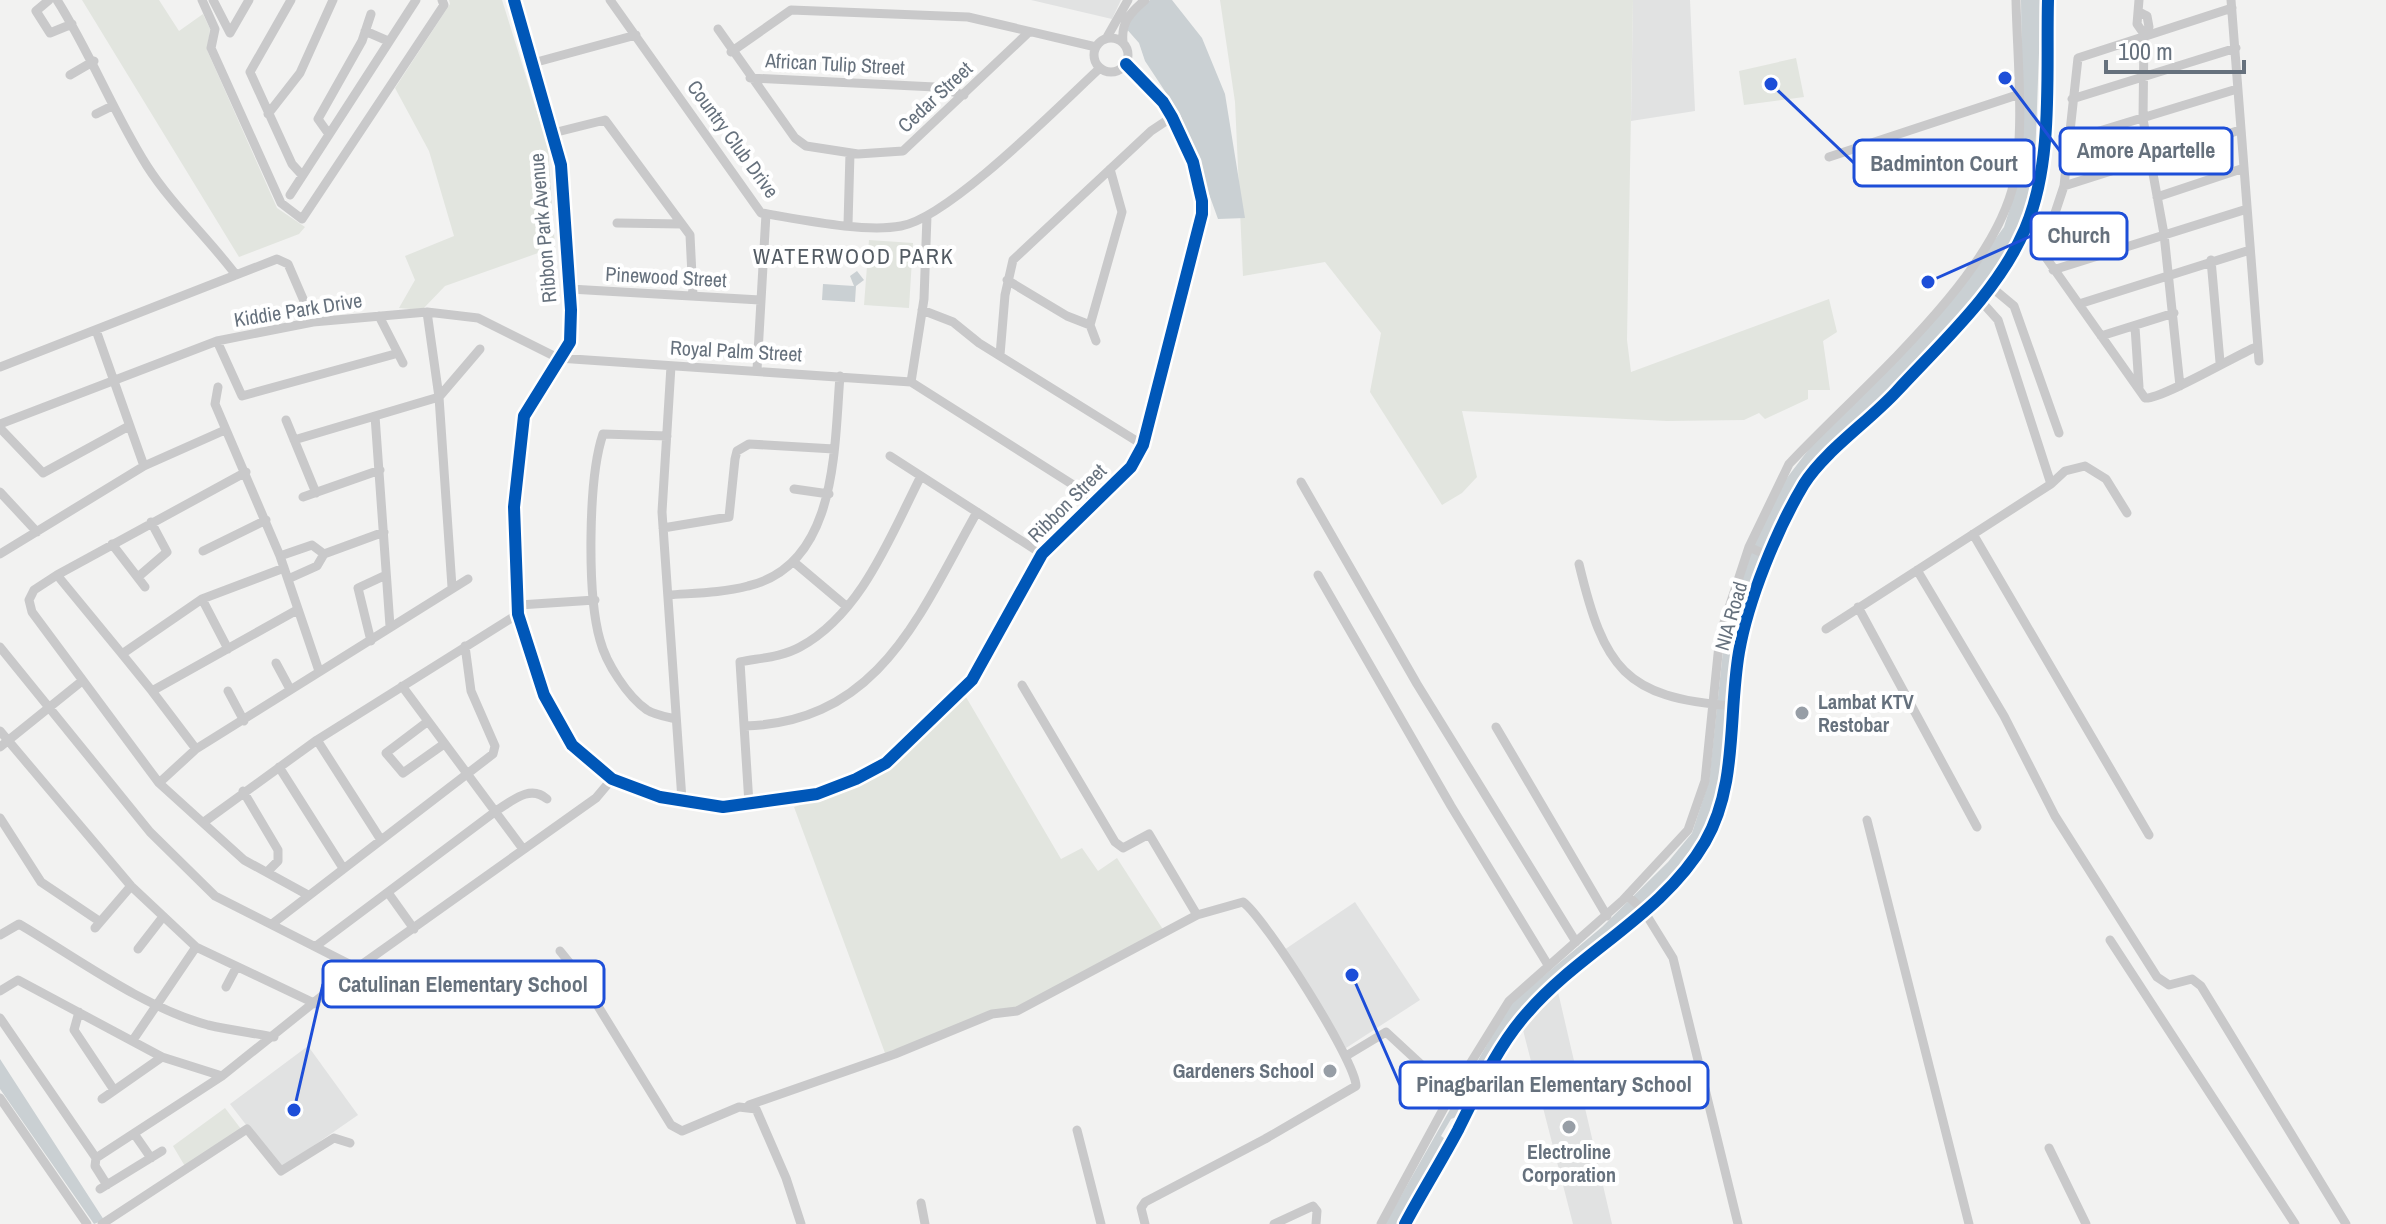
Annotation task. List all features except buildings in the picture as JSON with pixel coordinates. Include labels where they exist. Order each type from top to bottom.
[{"type":"street","points":[[49,0],[36,11],[40,23],[50,33],[72,24]]},
{"type":"street","points":[[57,0],[94,61],[112,106],[150,169],[236,275]]},
{"type":"street","points":[[202,0],[215,29],[211,48],[281,203],[302,219],[444,5],[442,0]]},
{"type":"street","points":[[213,0],[230,33],[249,0]]},
{"type":"street","points":[[291,0],[250,72],[292,164],[302,175]]},
{"type":"street","points":[[268,114],[300,73],[333,0]]},
{"type":"street","points":[[290,195],[416,0]]},
{"type":"street","name":"Ribbon Park Avenue","points":[[514,0],[561,165],[570,289],[570,342],[524,416],[514,507],[519,610]]},
{"type":"street","points":[[785,0],[791,10]]},
{"type":"street","points":[[1128,0],[1106,39],[1096,47],[1094,56],[1100,68],[1112,72],[1126,64],[1128,53],[1121,29],[1126,17],[1145,0]]},
{"type":"street","points":[[1452,1093],[1509,1001],[1630,897],[1679,843],[1695,815],[1705,781],[1720,635],[1750,547],[1789,464],[1876,377],[1987,248],[2000,226],[2014,182],[2016,0]]},
{"type":"street","name":"NIA Road","points":[[1405,1224],[1456,1110],[1528,1011],[1642,909],[1704,845],[1719,814],[1726,788],[1730,706],[1741,642],[1768,556],[1811,474],[1890,398],[1980,300],[2027,226],[2040,178],[2048,0]]},
{"type":"street","points":[[2139,0],[2141,13],[2137,24],[2144,37],[2146,78],[2143,119],[2164,234],[2180,386]]},
{"type":"street","name":"Country Club Drive","points":[[615,1],[761,213],[813,223],[899,227],[927,216],[952,200],[1100,68]]},
{"type":"street","points":[[2256,347],[2220,362],[2153,399],[2145,398],[2042,252],[2064,186],[2078,58],[2232,4],[2259,361]]},
{"type":"street","points":[[731,52],[791,10],[968,17],[1096,47]]},
{"type":"street","points":[[328,133],[318,119],[371,14]]},
{"type":"street","name":"Cedar Street","points":[[718,29],[780,119],[806,146],[850,153],[903,151],[1029,32]]},
{"type":"street","points":[[365,31],[388,41]]},
{"type":"street","points":[[533,63],[636,35]]},
{"type":"street","points":[[1106,39],[1123,42]]},
{"type":"street","points":[[2072,99],[2236,48]]},
{"type":"street","points":[[70,75],[94,61]]},
{"type":"street","name":"Ribbon Street","points":[[519,610],[527,650],[558,720],[572,745],[612,779],[660,797],[723,807],[817,794],[886,763],[972,680],[1042,554],[1131,467],[1143,445],[1202,214],[1193,162],[1172,117],[1163,102],[1126,64]]},
{"type":"street","name":"African Tulip Street","points":[[750,78],[935,87],[964,95]]},
{"type":"street","points":[[2070,140],[2237,89]]},
{"type":"street","points":[[1829,157],[2017,95]]},
{"type":"street","points":[[96,114],[112,106]]},
{"type":"street","points":[[1000,355],[1007,280],[1013,260],[1110,169],[1172,117]]},
{"type":"street","points":[[553,133],[605,120],[690,235],[693,296]]},
{"type":"street","points":[[2064,186],[2240,130]]},
{"type":"street","points":[[848,224],[850,153]]},
{"type":"street","points":[[2157,197],[2244,168]]},
{"type":"street","points":[[1096,341],[1090,325],[1122,212],[1110,169]]},
{"type":"street","points":[[2053,270],[2247,209]]},
{"type":"street","points":[[757,370],[766,214]]},
{"type":"street","points":[[927,216],[922,310],[911,382],[1097,500]]},
{"type":"street","points":[[617,223],[681,224]]},
{"type":"street","points":[[690,245],[702,243]]},
{"type":"street","points":[[2079,304],[2250,250]]},
{"type":"street","points":[[0,367],[97,333],[236,275],[284,259],[313,322]]},
{"type":"street","points":[[2211,260],[2220,362]]},
{"type":"street","points":[[1007,280],[1067,316],[1090,325]]},
{"type":"street","points":[[1990,286],[2014,306],[2059,433]]},
{"type":"street","name":"Pinewood Street","points":[[570,289],[760,300]]},
{"type":"street","points":[[1980,300],[1998,320],[2051,484]]},
{"type":"street","points":[[922,310],[953,322],[1143,445]]},
{"type":"street","points":[[427,312],[439,397],[452,587]]},
{"type":"street","name":"Kiddie Park Drive","points":[[0,426],[217,341],[313,322],[427,312],[478,318],[558,358]]},
{"type":"street","points":[[2101,336],[2174,313]]},
{"type":"street","points":[[379,316],[395,354],[403,363]]},
{"type":"street","points":[[2135,327],[2139,388]]},
{"type":"street","points":[[97,333],[144,466]]},
{"type":"street","points":[[217,341],[242,396],[395,354]]},
{"type":"street","points":[[294,440],[439,397],[480,349]]},
{"type":"street","name":"Royal Palm Street","points":[[558,358],[911,382]]},
{"type":"street","points":[[671,366],[663,528],[682,800]]},
{"type":"street","points":[[668,595],[750,586],[795,563],[829,494],[840,376]]},
{"type":"street","points":[[218,387],[215,404],[266,520],[319,671]]},
{"type":"street","points":[[375,416],[390,626]]},
{"type":"street","points":[[286,420],[316,493]]},
{"type":"street","points":[[0,426],[43,473],[129,426]]},
{"type":"street","points":[[0,554],[144,466],[225,430]]},
{"type":"street","points":[[667,436],[599,430],[591,507],[600,641],[626,689],[648,711],[676,719]]},
{"type":"street","points":[[732,440],[741,448]]},
{"type":"street","points":[[663,528],[733,522],[735,459],[741,448],[749,444],[834,449]]},
{"type":"street","points":[[890,456],[1042,554]]},
{"type":"street","points":[[1826,629],[2051,484],[2065,471],[2085,466],[2106,479],[2127,513]]},
{"type":"street","points":[[303,497],[380,470]]},
{"type":"street","points":[[246,472],[57,575],[34,590],[29,600],[32,612],[159,783],[244,860],[308,895]]},
{"type":"street","points":[[740,662],[802,646],[846,606],[884,549],[920,478]]},
{"type":"street","points":[[1301,482],[1417,684],[1576,942]]},
{"type":"street","points":[[794,489],[829,494]]},
{"type":"street","points":[[0,492],[37,532]]},
{"type":"street","points":[[745,726],[775,725],[823,711],[861,685],[895,652],[921,613],[977,512]]},
{"type":"street","points":[[203,551],[266,520]]},
{"type":"street","points":[[138,577],[167,552],[151,522]]},
{"type":"street","points":[[288,579],[317,566],[324,554],[384,532]]},
{"type":"street","points":[[1973,534],[2149,835]]},
{"type":"street","points":[[112,544],[145,587]]},
{"type":"street","points":[[280,556],[312,545],[324,554]]},
{"type":"street","points":[[1750,547],[1768,556]]},
{"type":"street","points":[[795,563],[846,606]]},
{"type":"street","points":[[1579,564],[1600,634],[1618,666],[1648,690],[1730,706]]},
{"type":"street","points":[[122,654],[202,599],[284,568]]},
{"type":"street","points":[[1917,570],[2004,716],[2055,816],[2157,977],[2169,985],[2192,979],[2201,986],[2346,1224]]},
{"type":"street","points":[[57,575],[196,749]]},
{"type":"street","points":[[371,641],[358,588],[386,575]]},
{"type":"street","points":[[1318,575],[1548,965]]},
{"type":"street","points":[[159,783],[196,749],[468,579]]},
{"type":"street","points":[[202,599],[228,649]]},
{"type":"street","points":[[204,822],[317,740],[519,610],[595,600]]},
{"type":"street","points":[[1858,607],[1977,827]]},
{"type":"street","points":[[152,691],[297,610]]},
{"type":"street","points":[[272,924],[469,775],[496,750],[471,691],[465,646]]},
{"type":"street","points":[[0,647],[47,709],[150,832],[215,896],[357,968]]},
{"type":"street","points":[[732,651],[740,662],[749,804]]},
{"type":"street","points":[[276,663],[290,689]]},
{"type":"street","points":[[4,744],[82,681]]},
{"type":"street","points":[[1022,685],[1115,842],[1123,848],[1149,834],[1197,915]]},
{"type":"street","points":[[402,686],[523,849]]},
{"type":"street","points":[[228,691],[244,721]]},
{"type":"street","points":[[427,722],[386,753],[403,773],[444,744]]},
{"type":"street","points":[[1496,727],[1607,916]]},
{"type":"street","points":[[0,731],[4,744],[162,918],[196,947],[316,1004]]},
{"type":"street","points":[[317,740],[381,840]]},
{"type":"street","points":[[279,767],[343,868]]},
{"type":"street","points":[[96,1158],[222,1076],[316,1004],[357,968],[596,798],[612,779]]},
{"type":"street","points":[[243,791],[278,850],[278,861],[268,871]]},
{"type":"street","points":[[316,946],[496,811],[527,792],[541,793],[547,799]]},
{"type":"street","points":[[0,818],[41,882],[97,924],[131,886]]},
{"type":"street","points":[[1867,820],[1969,1224]]},
{"type":"street","points":[[389,894],[414,929]]},
{"type":"street","points":[[1630,897],[1642,909],[1673,958],[1738,1224]]},
{"type":"street","points":[[560,951],[577,972],[671,1125],[682,1131],[895,1054],[992,1014],[1017,1011],[1197,915],[1243,902],[1249,906],[1301,982],[1356,1078],[1350,1091],[1145,1202],[1141,1208],[1145,1224]]},
{"type":"street","points":[[138,949],[162,918]]},
{"type":"street","points":[[0,935],[19,924],[58,951],[157,1003],[206,1024],[274,1037]]},
{"type":"street","points":[[2110,940],[2295,1224]]},
{"type":"street","points":[[133,1040],[196,947]]},
{"type":"street","points":[[226,987],[236,968]]},
{"type":"street","points":[[0,991],[18,980],[162,1057],[222,1076]]},
{"type":"street","points":[[79,1012],[74,1030],[114,1090]]},
{"type":"street","points":[[0,1018],[96,1158],[95,1166],[104,1187],[162,1151]]},
{"type":"street","points":[[1346,1056],[1386,1032],[1452,1093],[1456,1110],[1381,1224]]},
{"type":"street","points":[[1488,1035],[1502,1044]]},
{"type":"street","points":[[102,1099],[162,1057]]},
{"type":"street","points":[[0,1098],[87,1224]]},
{"type":"street","points":[[749,1105],[761,1120],[801,1224]]},
{"type":"street","points":[[102,1224],[247,1129],[281,1171],[334,1138],[350,1143]]},
{"type":"street","points":[[1077,1130],[1101,1224]]},
{"type":"street","points":[[135,1135],[151,1158]]},
{"type":"street","points":[[2049,1148],[2086,1224]]},
{"type":"street","points":[[921,1203],[925,1224]]},
{"type":"street","points":[[1274,1224],[1313,1206],[1317,1211],[1316,1224]]},
{"type":"shaded area","points":[[82,0],[159,0],[179,31],[203,14],[210,29],[207,50],[277,208],[305,227],[299,234],[239,257]]},
{"type":"shaded area","points":[[449,0],[502,0],[548,147],[555,247],[445,286],[422,310],[399,308],[415,280],[405,256],[454,236],[429,151],[395,88],[450,4]]},
{"type":"shaded area","points":[[1031,0],[1121,0],[1112,19]]},
{"type":"shaded area","points":[[1150,0],[1172,0],[1202,38],[1225,94],[1245,218],[1218,219],[1180,114],[1145,61],[1139,43],[1124,26]]},
{"type":"shaded area","points":[[1220,0],[1633,0],[1627,340],[1631,372],[1829,299],[1837,332],[1823,341],[1830,390],[1808,390],[1808,399],[1765,419],[1759,413],[1744,420],[1667,421],[1462,411],[1477,477],[1462,493],[1442,505],[1370,392],[1381,333],[1325,262],[1243,276],[1235,102]]},
{"type":"shaded area","points":[[1633,0],[1690,0],[1695,111],[1631,121]]},
{"type":"shaded area","points":[[2021,0],[2041,0],[2034,186],[2012,246],[1984,287],[1801,483],[1761,561],[1733,642],[1720,787],[1712,817],[1703,833],[1681,864],[1634,912],[1522,1006],[1459,1116],[1451,1119],[1441,1136],[1448,1141],[1397,1224],[1385,1224],[1510,1004],[1602,927],[1668,862],[1692,833],[1709,781],[1725,632],[1749,556],[1780,487],[1812,445],[1962,285],[2004,227],[2018,183],[2022,86]]},
{"type":"shaded area","points":[[1796,58],[1804,97],[1744,105],[1739,71]]},
{"type":"shaded area","points":[[869,240],[913,243],[909,308],[864,305]]},
{"type":"shaded area","points":[[857,271],[864,280],[856,286],[855,302],[822,300],[823,284],[854,286],[850,276]]},
{"type":"shaded area","points":[[966,697],[1061,859],[1082,848],[1098,871],[1117,858],[1164,931],[1036,1000],[885,1053],[794,807],[858,786],[890,769]]},
{"type":"shaded area","points":[[1355,902],[1420,1000],[1346,1048],[1284,950]]},
{"type":"shaded area","name":"Electroline Corporation","points":[[1558,992],[1612,1224],[1573,1224],[1523,1030],[1535,1012]]},
{"type":"shaded area","points":[[308,1046],[358,1115],[280,1169],[230,1104]]},
{"type":"shaded area","points":[[0,1059],[104,1220],[94,1224],[0,1089]]},
{"type":"shaded area","points":[[225,1108],[241,1129],[186,1168],[173,1146]]},
{"type":"waterway","points":[[1689,850],[1711,822]]},
{"type":"cycle path","points":[[514,0],[561,165],[571,310],[570,342],[524,416],[514,507],[518,614],[544,695],[572,745],[612,779],[660,797],[723,807],[817,794],[886,763],[972,680],[1042,554],[1131,467],[1143,445],[1202,214],[1202,201],[1193,162],[1172,117],[1163,102],[1126,64]]},
{"type":"cycle path","points":[[1405,1224],[1489,1068],[1517,1025],[1549,990],[1667,890],[1705,842],[1723,797],[1743,632],[1765,565],[1794,502],[1823,460],[1885,403],[1968,315],[2000,274],[2025,229],[2041,175],[2044,146],[2048,0]]},
{"type":"place","name":"Amore Apartelle","points":[[2005,78]]},
{"type":"place","name":"Badminton Court","points":[[1771,84]]},
{"type":"place","name":"Church","points":[[1928,282]]},
{"type":"place","name":"Lambat KTV Restobar","points":[[1802,713]]},
{"type":"place","name":"Pinagbarilan Elementary School","points":[[1352,975]]},
{"type":"place","name":"Gardeners School","points":[[1330,1071]]},
{"type":"place","name":"Catulinan Elementary School","points":[[294,1110]]},
{"type":"place","name":"Electroline Corporation","points":[[1569,1127]]},
{"type":"district","name":"WATERWOOD PARK","points":[[854,256]]}]
